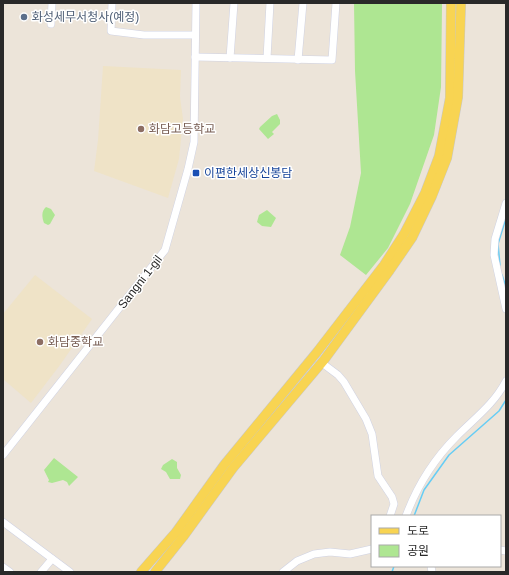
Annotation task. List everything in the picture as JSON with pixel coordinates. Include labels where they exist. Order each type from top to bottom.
[{"type":"main road","points":[[141,572],[176,532],[224,465],[317,352],[384,265],[404,234],[425,194],[439,156],[450,98],[451,3]]},
{"type":"main road","points":[[155,572],[183,537],[233,468],[322,363],[412,238],[432,196],[447,158],[458,97],[461,3]]},
{"type":"street","points":[[51,24],[52,3]]},
{"type":"street","points":[[112,3],[111,31],[144,35],[195,35]]},
{"type":"street","name":"Sangni 1-gil","points":[[3,455],[165,250],[188,169],[194,142],[196,3]]},
{"type":"street","points":[[230,58],[234,3]]},
{"type":"street","points":[[267,58],[270,3]]},
{"type":"street","points":[[298,60],[303,3]]},
{"type":"street","points":[[195,57],[332,60],[336,3]]},
{"type":"street","points":[[506,202],[495,239],[494,255],[506,309]]},
{"type":"street","points":[[322,363],[338,375],[344,382],[366,419],[372,434],[374,459],[378,476],[392,497],[394,504],[390,515]]},
{"type":"street","points":[[406,515],[424,477],[432,464],[457,436],[492,402],[506,381]]},
{"type":"street","points":[[3,522],[70,572]]},
{"type":"street","points":[[283,572],[297,561],[314,554],[330,552],[350,554],[371,549]]},
{"type":"street","points":[[41,572],[52,558]]},
{"type":"street","points":[[3,567],[10,572]]},
{"type":"shaded area","name":"화담고등학교","points":[[103,66],[181,70],[180,97],[183,119],[179,159],[168,198],[94,171],[98,140]]},
{"type":"shaded area","name":"화담중학교","points":[[35,275],[92,319],[31,403],[3,379],[3,314]]},
{"type":"green space","points":[[354,3],[442,3],[441,87],[434,135],[410,204],[388,248],[366,275],[340,255],[350,227],[361,173],[355,71]]},
{"type":"green space","points":[[277,114],[280,124],[272,132],[274,134],[268,139],[259,129],[272,116]]},
{"type":"green space","points":[[46,207],[51,209],[55,215],[48,225],[44,223],[42,217],[43,210]]},
{"type":"green space","points":[[267,210],[276,218],[271,227],[262,226],[257,222],[259,215]]},
{"type":"green space","points":[[54,458],[78,477],[69,486],[67,482],[63,480],[52,483],[48,482],[49,480],[44,470]]},
{"type":"green space","points":[[172,459],[177,462],[177,468],[181,475],[180,479],[170,479],[166,472],[161,469],[163,465]]},
{"type":"waterway","points":[[500,265],[498,244],[506,218]]},
{"type":"waterway","points":[[502,275],[506,287]]},
{"type":"waterway","points":[[414,515],[424,490],[449,455],[499,411],[506,400]]},
{"type":"waterway","points":[[392,572],[394,567]]},
{"type":"place","name":"화성세무서청사(예정)","points":[[24,17]]},
{"type":"place","name":"화담고등학교","points":[[141,129]]},
{"type":"place","name":"이편한세상신봉담","points":[[196,173]]},
{"type":"place","name":"화담중학교","points":[[40,342]]}]
